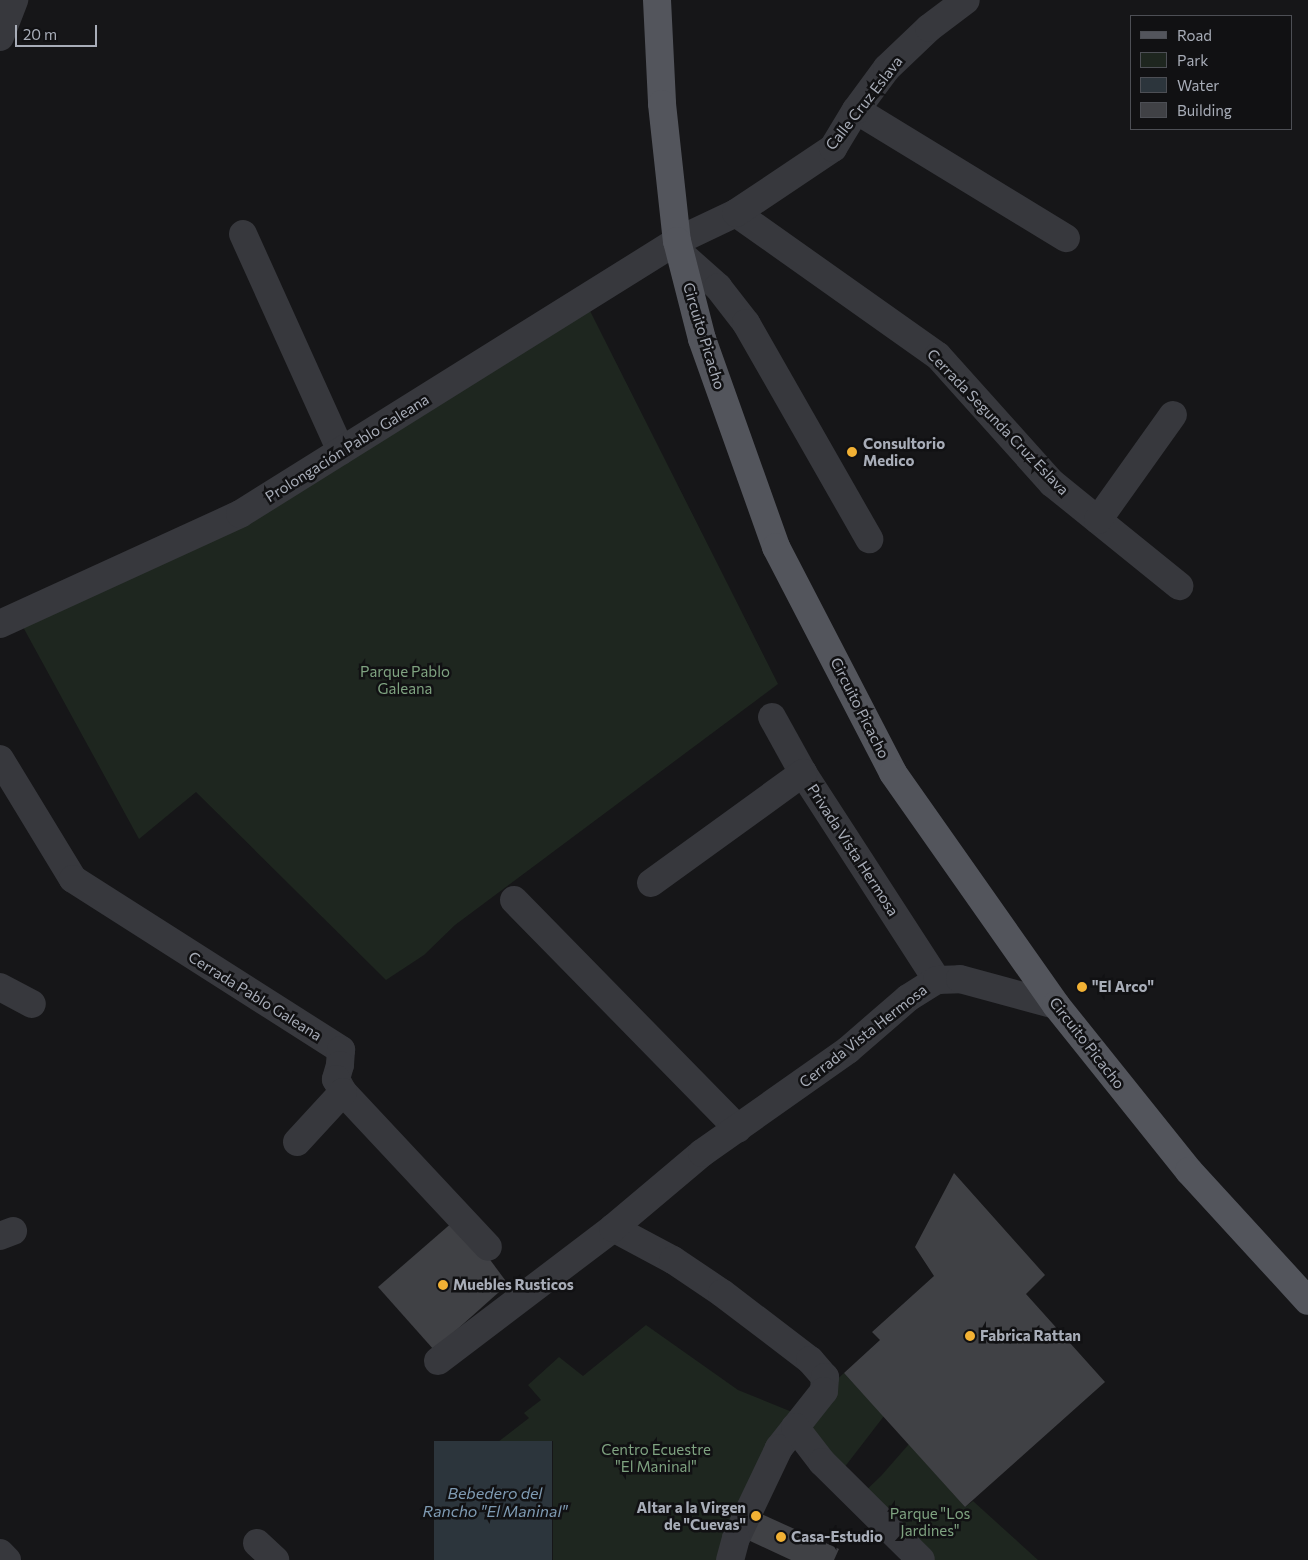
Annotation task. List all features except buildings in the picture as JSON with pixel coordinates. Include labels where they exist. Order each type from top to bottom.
[{"type":"main road","name":"Circuito Picacho","points":[[657,0],[662,104],[679,247],[702,339],[776,547],[893,773],[1056,1005],[1189,1171],[1308,1301]]},
{"type":"street","points":[[0,37],[14,0]]},
{"type":"street","name":"Calle Cruz Eslava","points":[[679,247],[736,213],[833,148],[856,110],[887,68],[928,28],[966,0]]},
{"type":"street","points":[[856,110],[1066,238]]},
{"type":"street","name":"Cerrada Segunda Cruz Eslava","points":[[736,213],[938,356],[1052,483],[1179,586]]},
{"type":"street","points":[[243,234],[341,452]]},
{"type":"street","points":[[679,247],[718,287],[746,323],[869,539]]},
{"type":"street","name":"Prolongación Pablo Galeana","points":[[0,624],[240,514],[679,247]]},
{"type":"street","points":[[1098,520],[1173,415]]},
{"type":"street","name":"Privada Vista Hermosa","points":[[772,717],[803,773],[937,980]]},
{"type":"street","name":"Cerrada Pablo Galeana","points":[[0,759],[73,879],[341,1050],[340,1065],[336,1079],[343,1092]]},
{"type":"street","points":[[651,883],[803,773]]},
{"type":"street","points":[[514,900],[738,1128]]},
{"type":"street","name":"Cerrada Vista Hermosa","points":[[438,1361],[612,1228],[702,1153],[848,1050],[908,998],[937,980],[960,980],[1056,1005]]},
{"type":"street","points":[[0,987],[32,1004]]},
{"type":"street","points":[[298,1142],[343,1092],[488,1247]]},
{"type":"street","points":[[612,1228],[674,1260],[722,1293],[810,1360],[825,1376],[824,1391],[779,1448],[736,1538],[730,1560]]},
{"type":"street","points":[[795,1427],[822,1462],[921,1560]]},
{"type":"street","points":[[0,1553],[7,1560]]},
{"type":"green space","name":"Parque Pablo Galeana","points":[[584,299],[778,684],[455,925],[424,955],[386,980],[196,792],[139,839],[17,616],[240,514]]},
{"type":"green space","name":"Centro Ecuestre \"El Maninal\"","points":[[646,1325],[738,1390],[802,1416],[729,1560],[553,1560],[553,1441],[494,1445],[529,1418],[524,1413],[541,1400],[528,1385],[559,1357],[583,1376]]},
{"type":"green space","points":[[844,1373],[884,1416],[837,1477],[795,1427],[824,1391]]},
{"type":"green space","name":"Parque \"Los Jardines\"","points":[[909,1444],[965,1507],[973,1501],[1038,1560],[917,1560],[858,1498],[881,1476]]},
{"type":"water","name":"Bebedero del Rancho \"El Maninal\"","points":[[434,1441],[552,1441],[552,1560],[434,1560]]},
{"type":"place","name":"Consultorio Medico","points":[[852,452]]},
{"type":"place","name":"\"El Arco\"","points":[[1082,987]]},
{"type":"place","name":"Muebles Rusticos","points":[[443,1285]]},
{"type":"place","name":"Fabrica Rattan","points":[[970,1336]]},
{"type":"place","name":"Altar a la Virgen de \"Cuevas\"","points":[[756,1516]]},
{"type":"place","name":"Casa-Estudio","points":[[781,1537]]}]
